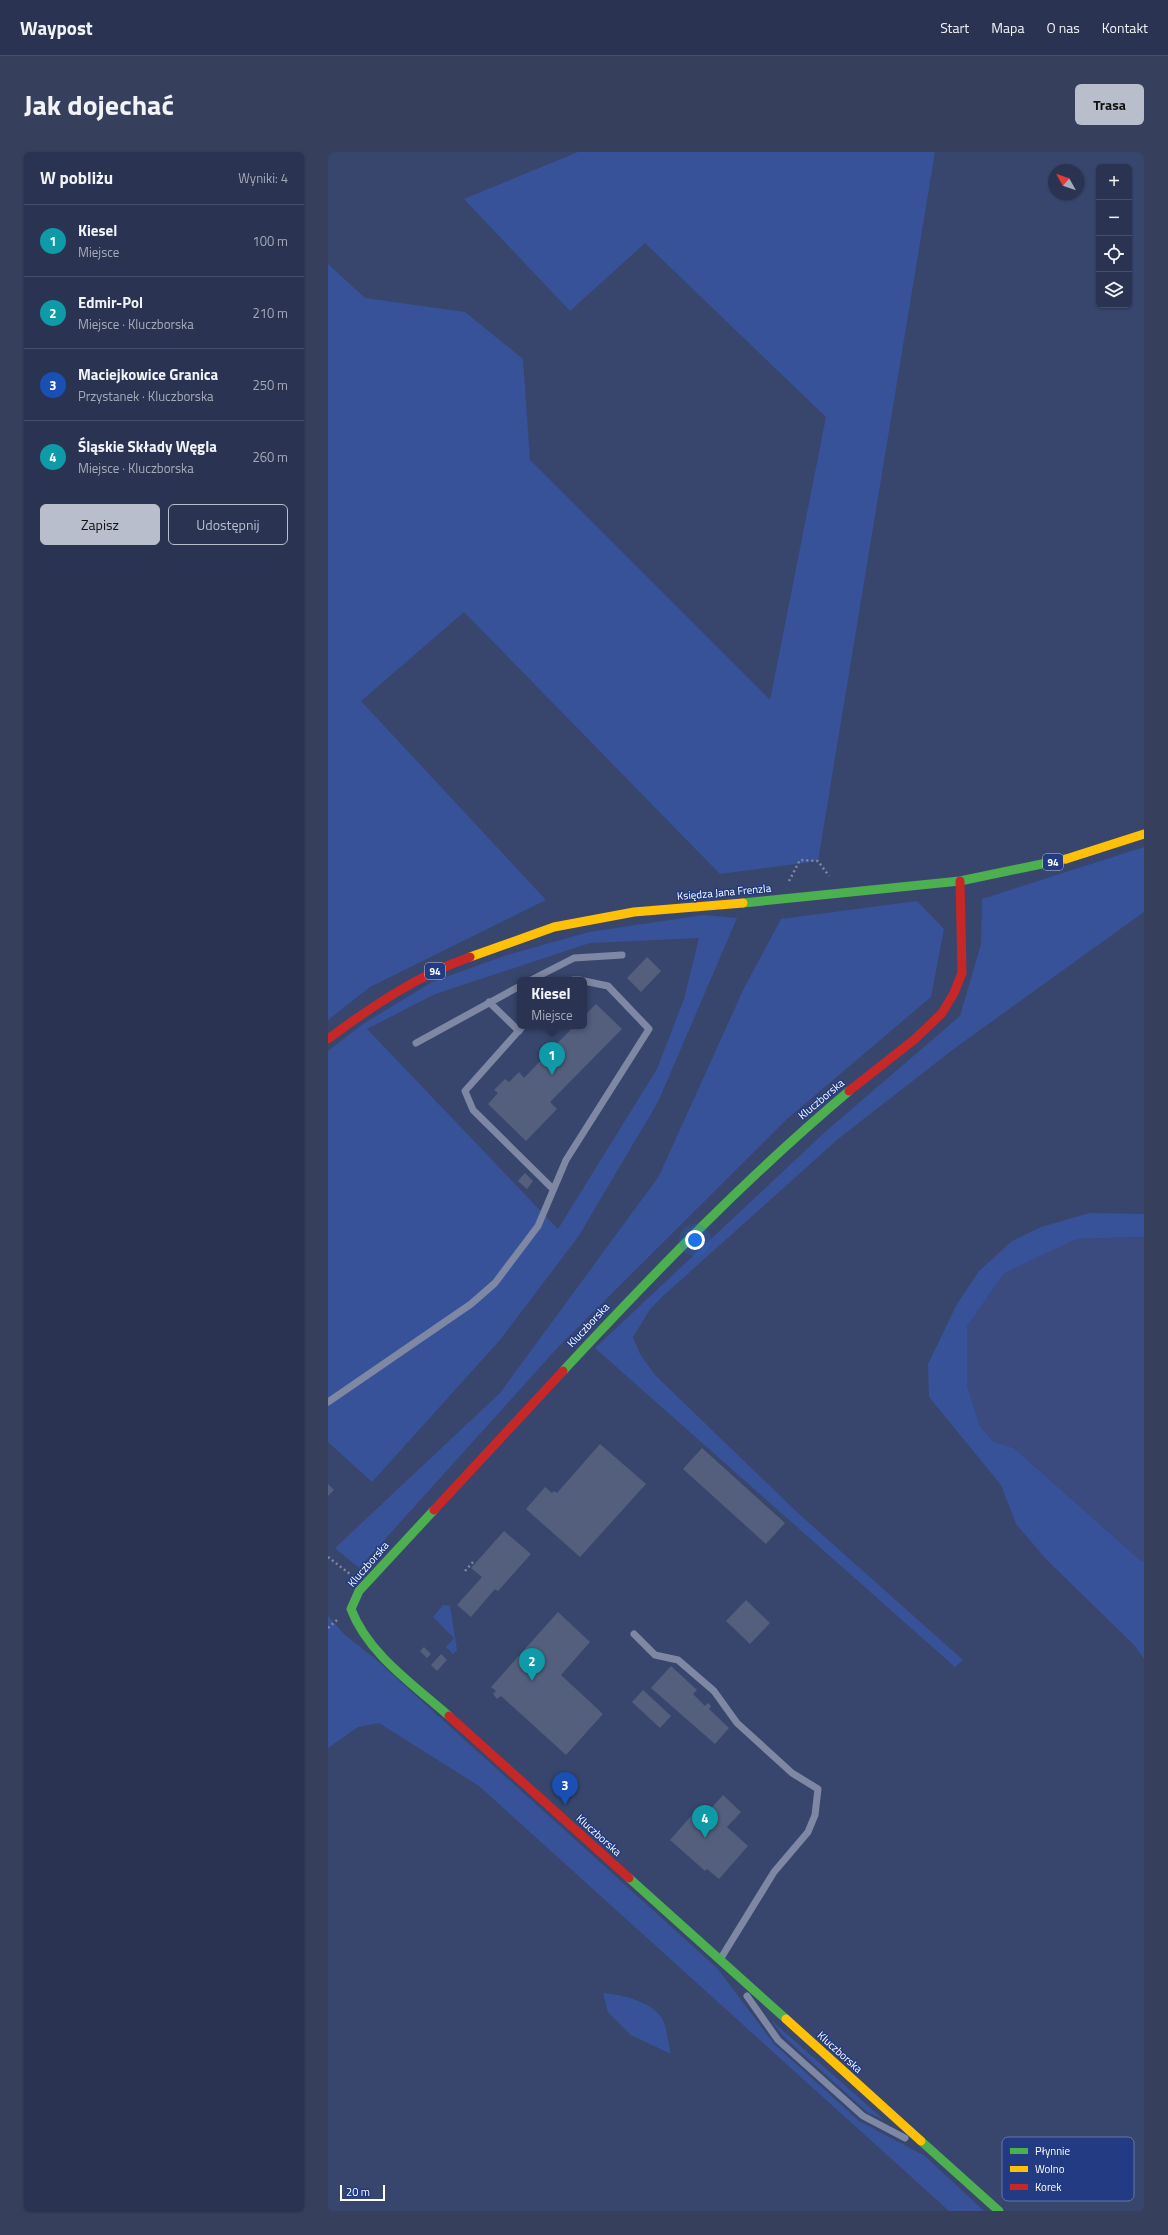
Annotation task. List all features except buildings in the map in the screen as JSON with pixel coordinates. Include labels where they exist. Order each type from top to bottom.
[{"type":"street","name":"Księdza Jana Frenzla","points":[[328,1039],[360,1015],[441,967],[547,929],[634,912],[806,898],[960,881],[1063,860],[1144,834]]},
{"type":"street","name":"Kluczborska","points":[[960,881],[962,973],[954,993],[942,1012],[920,1035],[858,1083],[790,1141],[661,1266],[367,1582],[360,1591],[351,1609],[358,1627],[378,1650],[999,2211]]},
{"type":"lane","points":[[537,977],[574,958],[622,955]]},
{"type":"lane","points":[[328,1402],[471,1304],[495,1283],[538,1226],[566,1160],[649,1029],[608,986],[587,982]]},
{"type":"lane","points":[[416,1043],[517,988]]},
{"type":"lane","points":[[489,1002],[517,1025]]},
{"type":"lane","points":[[520,1029],[466,1091],[473,1110],[553,1190]]},
{"type":"lane","points":[[634,1634],[655,1655],[678,1660],[714,1691],[737,1723],[792,1773],[818,1789],[815,1815],[808,1832],[774,1872],[756,1899],[723,1963],[778,2040],[840,2096],[863,2116],[932,2151]]},
{"type":"path","points":[[788,884],[800,860],[818,861],[834,882]]},
{"type":"path","points":[[328,1557],[351,1575],[348,1579]]},
{"type":"path","points":[[465,1571],[473,1562],[475,1564]]},
{"type":"shaded area","points":[[578,152],[935,152],[818,861],[720,874],[464,612],[361,701],[546,900],[370,987],[328,1020],[328,264],[365,298],[465,312],[523,359],[530,460],[770,700],[826,417],[645,243],[570,311],[464,199]]},
{"type":"shaded area","points":[[1144,847],[1144,912],[955,1048],[838,1139],[663,1296],[651,1308],[633,1337],[640,1354],[655,1375],[799,1514],[963,1660],[955,1667],[595,1348],[825,1132],[960,1016],[981,944],[982,899]]},
{"type":"shaded area","points":[[917,901],[944,929],[931,997],[787,1119],[560,1345],[359,1568],[335,1548],[500,1393],[659,1176],[744,988],[781,919]]},
{"type":"shaded area","points":[[703,915],[737,918],[658,1102],[578,1237],[500,1340],[372,1482],[328,1442],[328,1051],[363,1024],[432,982],[504,956],[589,932]],"holes":[[[699,938],[684,999],[657,1069],[558,1229],[367,1029],[435,994],[590,943]]]},
{"type":"shaded area","points":[[1090,1213],[1144,1214],[1144,1237],[1076,1239],[967,1326],[967,1385],[980,1426],[994,1442],[1014,1448],[1140,1560],[1144,1561],[1144,1659],[1135,1646],[1046,1559],[1016,1524],[1001,1485],[929,1397],[928,1364],[957,1304],[979,1271],[1012,1241],[1041,1227]]},
{"type":"shaded area","points":[[1144,1237],[1144,1561],[1140,1560],[1014,1448],[994,1442],[980,1426],[967,1385],[967,1326],[1004,1273],[1076,1239]]},
{"type":"shaded area","points":[[443,1605],[450,1606],[457,1650],[453,1654],[446,1647],[454,1638],[433,1617]]},
{"type":"shaded area","points":[[328,1616],[345,1635],[373,1657],[718,1969],[774,2044],[859,2121],[925,2156],[984,2211],[949,2211],[479,1786],[379,1723],[358,1727],[328,1748]]},
{"type":"shaded area","points":[[603,1993],[619,1995],[636,2000],[651,2007],[657,2012],[662,2018],[666,2030],[671,2054],[631,2035],[608,2012]]},
{"type":"shaded area","points":[[771,2020],[884,2120],[867,2112],[783,2036]]},
{"type":"traffic: fast","points":[[743,903],[960,881],[1066,859]]},
{"type":"traffic: fast","points":[[563,1371],[702,1226],[774,1157],[849,1091]]},
{"type":"traffic: fast","points":[[434,1510],[359,1591],[351,1609],[359,1625],[380,1654],[393,1668],[449,1716]]},
{"type":"traffic: fast","points":[[629,1878],[786,2019]]},
{"type":"traffic: fast","points":[[921,2141],[999,2211]]},
{"type":"traffic: slow","points":[[1066,859],[1144,834]]},
{"type":"traffic: slow","points":[[470,957],[554,927],[634,912],[743,903]]},
{"type":"traffic: slow","points":[[786,2019],[921,2141]]},
{"type":"traffic: jam","points":[[849,1091],[915,1039],[942,1013],[954,993],[962,973],[960,881]]},
{"type":"traffic: jam","points":[[328,1039],[361,1015],[414,982],[451,964],[470,957]]},
{"type":"traffic: jam","points":[[434,1510],[563,1371]]},
{"type":"traffic: jam","points":[[449,1716],[629,1878]]},
{"type":"place","name":"Kiesel","points":[[552,1075]]},
{"type":"place","name":"Edmir-Pol","points":[[532,1681]]},
{"type":"place","name":"Maciejkowice Granica","points":[[565,1805]]},
{"type":"place","name":"Śląskie Składy Węgla","points":[[705,1838]]}]
